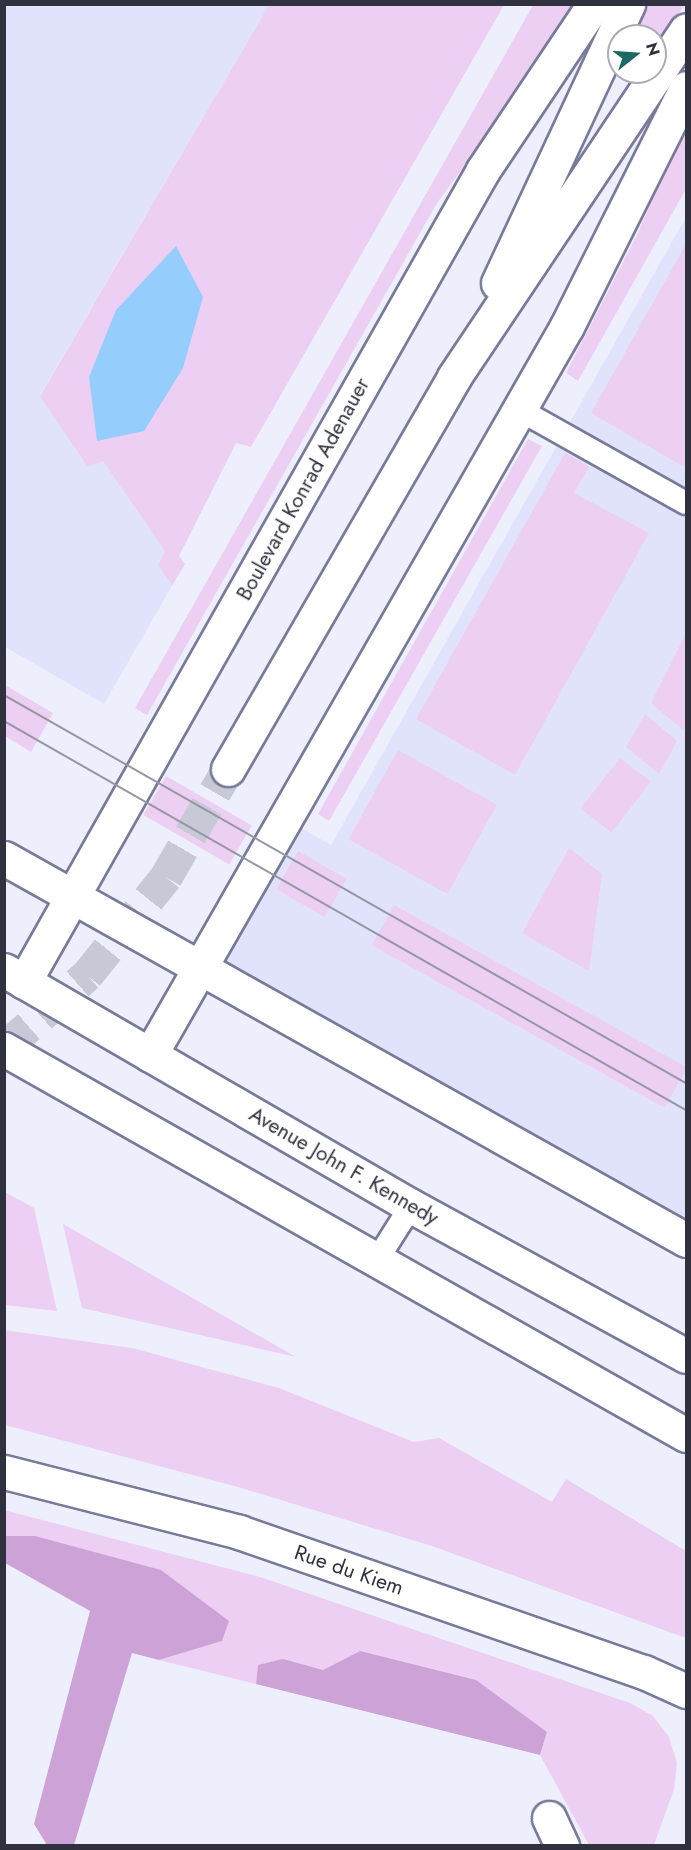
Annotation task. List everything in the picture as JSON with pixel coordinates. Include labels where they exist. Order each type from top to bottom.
[{"type":"main road","name":"Boulevard Konrad Adenauer","points":[[14,976],[73,896],[483,170],[594,4]]},
{"type":"main road","points":[[454,377],[628,4]]},
{"type":"main road","points":[[228,769],[454,377],[687,31]]},
{"type":"main road","points":[[150,1055],[520,410],[687,88]]},
{"type":"main road","points":[[4,858],[201,966],[687,1240]]},
{"type":"main road","name":"Avenue John F. Kennedy","points":[[14,976],[411,1206],[687,1356]]},
{"type":"main road","points":[[4,1049],[687,1435]]},
{"type":"main road","name":"Rue du Kiem","points":[[4,1472],[239,1532],[644,1672],[687,1692]]},
{"type":"lane","points":[[520,410],[687,503]]},
{"type":"lane","points":[[377,1260],[411,1206]]},
{"type":"shaded area","points":[[5,5],[269,5],[40,395],[88,467],[103,460],[165,551],[158,565],[172,586],[104,704],[5,647]]},
{"type":"shaded area","points":[[269,5],[504,5],[251,447],[236,443],[179,556],[185,564],[172,586],[158,565],[165,551],[103,461],[88,467],[40,396]]},
{"type":"shaded area","points":[[533,5],[574,5],[542,60],[437,203],[147,715],[135,708]]},
{"type":"shaded area","points":[[643,5],[685,5],[667,28],[667,24],[636,24]]},
{"type":"shaded area","points":[[686,117],[686,189],[578,381],[566,373],[639,231]]},
{"type":"shaded area","points":[[686,217],[686,1240],[201,966],[285,819],[331,845]]},
{"type":"shaded area","points":[[686,244],[686,468],[591,413]]},
{"type":"shaded area","points":[[528,439],[542,446],[329,821],[318,814]]},
{"type":"shaded area","points":[[565,453],[589,467],[574,493],[649,533],[515,775],[416,719]]},
{"type":"shaded area","points":[[686,633],[686,725],[683,730],[651,703]]},
{"type":"shaded area","points":[[5,685],[53,713],[31,752],[5,736]]},
{"type":"shaded area","points":[[645,714],[677,741],[659,774],[626,747]]},
{"type":"shaded area","points":[[398,750],[497,805],[447,894],[349,839]]},
{"type":"shaded area","points":[[620,758],[651,782],[611,832],[581,808]]},
{"type":"shaded area","points":[[166,776],[252,826],[229,864],[144,815]]},
{"type":"shaded area","points":[[569,848],[602,874],[589,971],[522,933]]},
{"type":"shaded area","points":[[298,851],[346,879],[324,917],[276,889]]},
{"type":"shaded area","points":[[394,905],[686,1067],[665,1108],[372,945]]},
{"type":"shaded area","points":[[5,1192],[34,1208],[57,1311],[5,1305]]},
{"type":"shaded area","points":[[63,1224],[296,1357],[82,1308]]},
{"type":"shaded area","points":[[4,1330],[132,1348],[279,1388],[414,1442],[439,1438],[552,1502],[566,1479],[686,1551],[686,1638],[432,1546],[238,1487],[5,1425]]},
{"type":"shaded area","points":[[4,1510],[260,1577],[630,1703],[653,1716],[669,1737],[677,1763],[674,1789],[654,1845],[589,1845],[540,1755],[547,1732],[360,1651],[323,1670],[283,1660],[258,1665],[256,1684],[159,1660],[222,1641],[35,1536],[5,1536]]},
{"type":"shaded area","points":[[5,1536],[35,1536],[161,1570],[229,1621],[222,1641],[159,1660],[132,1653],[74,1845],[47,1845],[34,1824],[90,1611],[5,1563]]},
{"type":"shaded area","points":[[360,1651],[476,1680],[547,1732],[540,1755],[256,1684],[258,1665],[283,1659],[323,1670]]},
{"type":"water","points":[[176,246],[203,297],[183,368],[144,431],[97,441],[89,377],[116,310]]},
{"type":"tunnel","points":[[4,1048],[87,975],[166,877],[228,769]]},
{"type":"tram line","points":[[4,695],[686,1083]]},
{"type":"tram line","points":[[4,721],[686,1110]]}]
